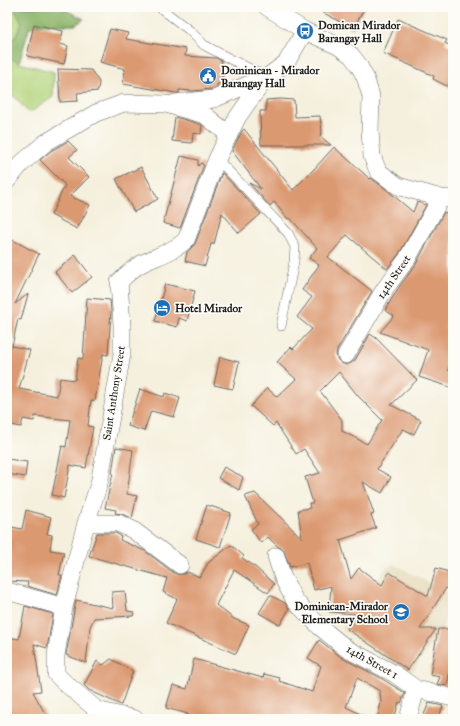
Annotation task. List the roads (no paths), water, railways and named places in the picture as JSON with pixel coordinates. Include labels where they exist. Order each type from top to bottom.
[{"type":"street","points":[[267,7],[305,31],[338,46],[350,55],[365,77],[371,96],[370,131],[372,156],[378,171],[398,186],[447,199]]},
{"type":"street","name":"Saint Anthony Street","points":[[135,719],[96,714],[56,674],[56,656],[64,607],[86,523],[99,484],[122,354],[122,325],[119,282],[129,272],[141,264],[170,251],[181,245],[186,240],[217,159],[237,118],[267,76],[286,63],[305,31]]},
{"type":"street","points":[[7,181],[21,164],[45,143],[96,112],[124,103],[166,104],[214,99],[267,76]]},
{"type":"street","points":[[166,104],[205,115],[229,135]]},
{"type":"street","name":"14th Street","points":[[346,355],[384,290],[407,259],[447,199]]},
{"type":"street","points":[[86,523],[118,522],[133,530],[180,565]]},
{"type":"street","name":"14th Street 1","points":[[276,556],[283,578],[295,601],[320,627],[347,649],[395,674],[416,689],[453,698]]},
{"type":"street","points":[[7,590],[64,607]]},
{"type":"street","points":[[408,719],[416,689]]},
{"type":"lane","points":[[159,7],[189,30],[204,45],[267,76]]},
{"type":"lane","points":[[217,159],[288,233],[295,247],[294,262],[280,326]]},
{"type":"place","name":"Domican Mirador Barangay Hall","points":[[305,31]]},
{"type":"place","name":"Dominican - Mirador Barangay Hall","points":[[208,76]]},
{"type":"place","name":"Hotel Mirador","points":[[162,308]]},
{"type":"place","name":"Dominican-Mirador Elementary School","points":[[401,612]]}]
